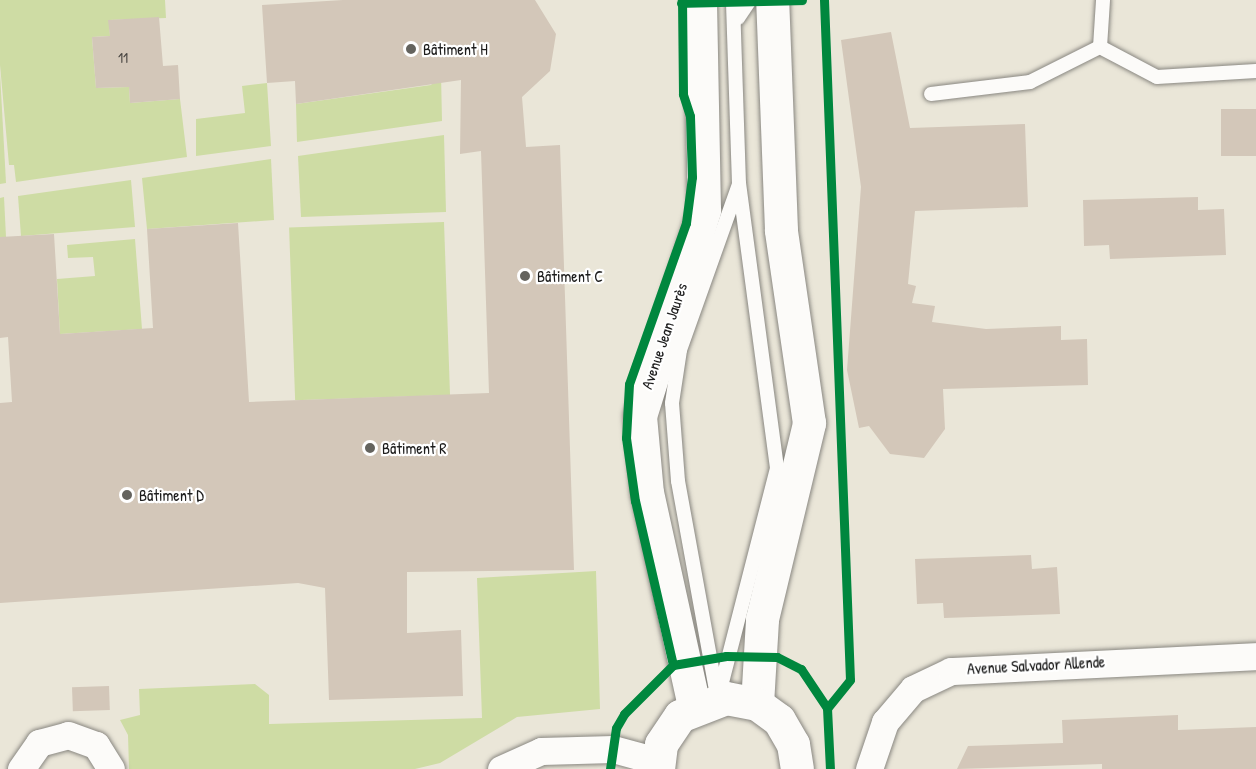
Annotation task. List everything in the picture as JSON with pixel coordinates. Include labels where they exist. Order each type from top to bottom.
[{"type":"main road","name":"Avenue Jean Jaurès","points":[[700,0],[704,210],[640,416],[647,493],[706,702]]},
{"type":"main road","points":[[757,704],[762,619],[809,423],[780,230],[772,0]]},
{"type":"main road","points":[[657,765],[669,729],[706,702],[757,704],[787,731],[797,769]]},
{"type":"street","name":"Avenue Salvador Allende","points":[[869,769],[885,722],[914,689],[951,671],[1256,656]]},
{"type":"street","points":[[21,769],[39,743],[68,735],[96,745],[111,769]]},
{"type":"street","points":[[501,769],[541,751],[613,748],[657,765]]},
{"type":"lane","points":[[706,702],[777,468],[739,184],[738,18],[733,0]]},
{"type":"lane","points":[[738,18],[750,0]]},
{"type":"lane","points":[[1101,47],[1102,0]]},
{"type":"lane","points":[[1101,47],[1157,77],[1256,70]]},
{"type":"lane","points":[[931,94],[1030,82],[1101,47]]},
{"type":"lane","points":[[706,702],[678,481],[672,403],[680,350],[739,184]]},
{"type":"green space","points":[[0,0],[165,0],[166,18],[109,20],[110,36],[92,37],[96,88],[129,87],[130,103],[180,99],[187,157],[16,182],[14,165],[9,165],[0,65]]},
{"type":"green space","points":[[0,73],[6,183],[0,184]]},
{"type":"green space","points":[[441,74],[442,121],[297,142],[296,104],[431,85]]},
{"type":"green space","points":[[267,83],[271,146],[196,156],[196,119],[245,113],[242,86]]},
{"type":"green space","points":[[444,135],[446,212],[301,217],[298,156]]},
{"type":"green space","points":[[271,159],[274,220],[147,229],[142,178]]},
{"type":"green space","points":[[131,180],[135,227],[21,236],[18,196]]},
{"type":"green space","points":[[4,197],[6,237],[0,237],[0,198]]},
{"type":"green space","points":[[444,222],[450,395],[295,400],[289,227]]},
{"type":"green space","points":[[135,239],[142,329],[60,334],[57,279],[95,276],[93,257],[68,258],[67,245]]},
{"type":"green space","points":[[596,571],[600,709],[517,717],[440,763],[415,769],[129,769],[128,735],[120,720],[140,715],[139,689],[255,684],[269,695],[269,724],[482,718],[477,578]]},
{"type":"building","points":[[343,0],[535,0],[556,34],[550,71],[522,97],[526,147],[560,145],[574,570],[407,572],[407,633],[461,630],[463,696],[329,700],[325,588],[298,583],[0,603],[0,403],[12,402],[8,337],[0,338],[0,237],[54,234],[60,334],[153,328],[147,229],[238,223],[249,402],[489,393],[481,151],[460,154],[461,80],[296,104],[295,81],[267,83],[262,5]]},
{"type":"building","points":[[159,17],[163,66],[178,65],[180,99],[130,103],[129,87],[96,88],[92,37],[110,36],[108,20]]},
{"type":"building","points":[[891,32],[910,128],[1025,124],[1028,207],[915,211],[908,284],[916,286],[912,303],[935,306],[932,322],[986,329],[1061,326],[1061,340],[1087,339],[1088,385],[943,389],[945,429],[924,458],[890,454],[869,426],[859,428],[847,370],[861,187],[841,40]]},
{"type":"building","points":[[1221,109],[1256,109],[1256,156],[1221,156]]},
{"type":"building","points":[[1198,197],[1198,210],[1224,209],[1226,255],[1110,259],[1109,245],[1084,246],[1083,200]]},
{"type":"building","points":[[1031,555],[1032,569],[1057,567],[1060,614],[944,618],[943,603],[917,604],[915,559]]},
{"type":"building","points":[[109,686],[110,710],[73,711],[72,687]]},
{"type":"building","points":[[1178,715],[1178,730],[1256,727],[1256,769],[1102,769],[1102,764],[957,769],[968,746],[1063,743],[1062,720]]},
{"type":"cycle path","points":[[673,665],[635,501],[626,438],[629,384],[686,223],[692,177],[690,116],[683,94],[682,0]]},
{"type":"cycle path","points":[[681,3],[802,0]]},
{"type":"cycle path","points":[[824,0],[850,680],[827,708]]},
{"type":"cycle path","points":[[610,769],[616,728],[624,714],[673,665],[726,656],[777,657],[801,669],[827,708],[830,769]]},
{"type":"place","name":"Bâtiment H","points":[[411,49]]},
{"type":"place","name":"Bâtiment C","points":[[525,276]]},
{"type":"place","name":"Bâtiment R","points":[[370,448]]},
{"type":"place","name":"Bâtiment D","points":[[127,495]]}]
